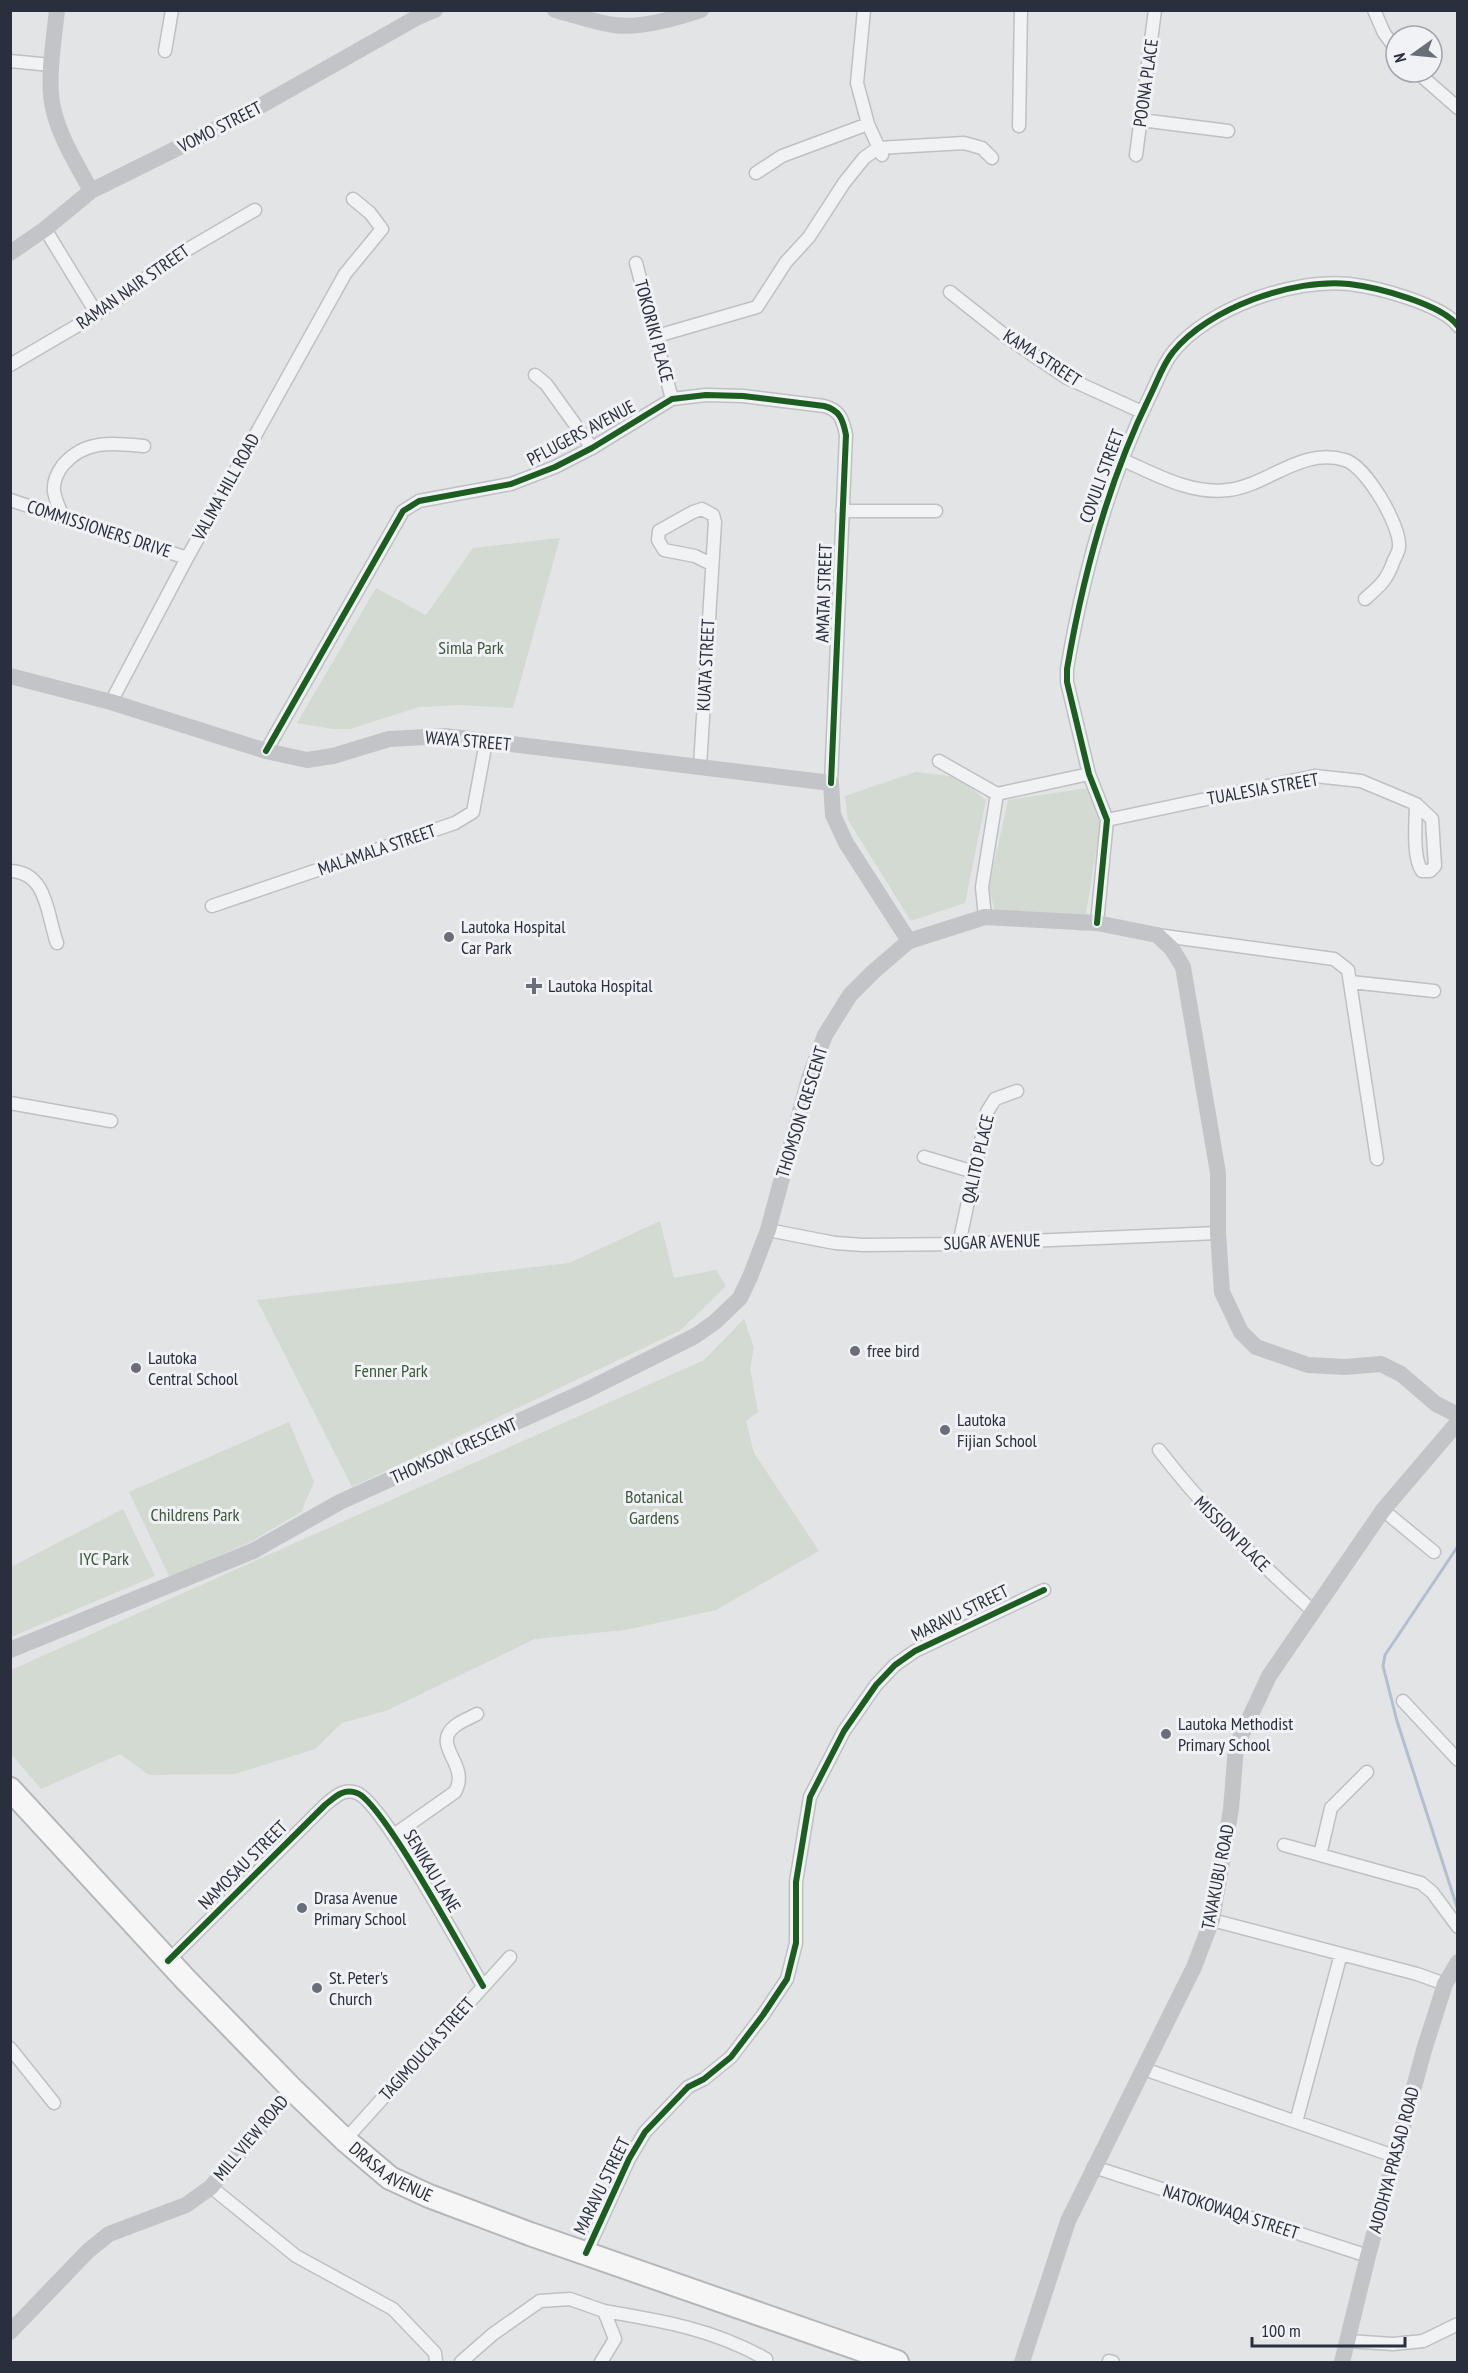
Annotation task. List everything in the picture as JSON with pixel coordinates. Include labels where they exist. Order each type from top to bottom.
[{"type":"highway","name":"DRASA AVENUE","points":[[10,1789],[168,1961],[292,2089],[345,2140],[390,2178],[429,2196],[586,2253],[897,2362]]},
{"type":"main road","points":[[57,10],[51,65],[53,110],[62,134],[91,191]]},
{"type":"main road","name":"VOMO STREET","points":[[10,253],[45,229],[91,191],[246,114],[416,18],[435,10]]},
{"type":"main road","points":[[555,10],[616,25],[668,19],[701,10]]},
{"type":"main road","name":"WAYA STREET","points":[[10,676],[111,702],[266,751],[307,760],[333,756],[388,739],[445,736],[831,783]]},
{"type":"main road","name":"AMATAI STREET","points":[[831,783],[833,815],[846,843],[909,941]]},
{"type":"main road","name":"THOMSON CRESCENT","points":[[10,1650],[254,1551],[340,1502],[583,1392],[695,1336],[715,1322],[740,1298],[768,1230],[809,1078],[825,1035],[850,995],[909,941],[985,917],[1097,923],[1157,934]]},
{"type":"main road","points":[[1157,934],[1172,949],[1182,967],[1218,1173],[1218,1233],[1222,1292],[1241,1332],[1256,1347],[1308,1365],[1345,1367],[1381,1364],[1401,1374],[1436,1404],[1458,1415]]},
{"type":"main road","name":"TAVAKUBU ROAD","points":[[1022,2362],[1068,2221],[1194,1967],[1212,1920],[1231,1809],[1236,1747],[1269,1676],[1313,1611],[1383,1510],[1458,1422]]},
{"type":"main road","name":"AJODHYA PRASAD ROAD","points":[[1342,2362],[1394,2156],[1445,1984],[1458,1962]]},
{"type":"main road","name":"MILL VIEW ROAD","points":[[12,2327],[88,2251],[110,2234],[186,2205],[211,2187],[292,2089]]},
{"type":"street","points":[[165,51],[172,10]]},
{"type":"street","points":[[864,10],[857,83],[868,124],[880,153]]},
{"type":"street","points":[[1019,126],[1021,10]]},
{"type":"street","name":"POONA PLACE","points":[[1136,155],[1155,10]]},
{"type":"street","points":[[1374,10],[1384,33]]},
{"type":"street","points":[[10,62],[51,65]]},
{"type":"street","points":[[1431,84],[1458,108]]},
{"type":"street","points":[[1141,120],[1228,131]]},
{"type":"street","points":[[756,173],[782,156],[868,124]]},
{"type":"street","points":[[657,336],[757,307],[786,262],[809,237],[844,183],[864,158],[880,153],[963,143],[982,148],[992,158]]},
{"type":"street","name":"VALIMA HILL ROAD","points":[[111,702],[187,558],[345,274],[382,229],[370,213],[353,199]]},
{"type":"street","name":"RAMAN NAIR STREET","points":[[10,365],[97,314],[173,258],[255,210]]},
{"type":"street","points":[[45,229],[97,314]]},
{"type":"street","name":"TOKORIKI PLACE","points":[[636,263],[672,399]]},
{"type":"street","name":"COVULI STREET","points":[[1097,923],[1107,820],[1089,774],[1068,688],[1067,669],[1092,551],[1103,512],[1142,412],[1171,353],[1192,330],[1239,304],[1322,284],[1358,285],[1397,294],[1430,307],[1458,326]]},
{"type":"street","name":"KAMA STREET","points":[[950,292],[1008,338],[1066,378],[1142,412]]},
{"type":"street","points":[[535,375],[546,384],[592,448]]},
{"type":"street","name":"PFLUGERS AVENUE","points":[[266,751],[403,512],[419,501],[511,484],[555,467],[592,448],[672,399],[706,395],[743,396],[833,408]]},
{"type":"street","name":"AMATAI STREET","points":[[831,783],[846,435],[843,420],[833,408]]},
{"type":"street","points":[[63,517],[56,498],[55,479],[75,454],[90,446],[102,444],[144,446]]},
{"type":"street","points":[[1123,460],[1184,487],[1227,490],[1265,479],[1308,458],[1327,457],[1347,460],[1371,482],[1384,503],[1399,546],[1387,579],[1365,599]]},
{"type":"street","name":"COMMISSIONERS DRIVE","points":[[10,500],[187,558]]},
{"type":"street","name":"KUATA STREET","points":[[700,766],[715,522],[708,510],[702,509],[659,531],[658,540],[664,550],[695,556],[711,564]]},
{"type":"street","points":[[842,511],[936,511]]},
{"type":"street","name":"MALAMALA STREET","points":[[212,906],[454,823],[473,812],[486,742]]},
{"type":"street","points":[[939,761],[997,794],[1089,774]]},
{"type":"street","name":"TUALESIA STREET","points":[[1107,820],[1315,776],[1361,781],[1416,804]]},
{"type":"street","points":[[985,917],[982,887],[997,794]]},
{"type":"street","points":[[1416,804],[1432,819],[1435,866],[1430,871],[1422,871],[1418,866],[1416,804]]},
{"type":"street","points":[[10,871],[25,874],[39,885],[57,943]]},
{"type":"street","points":[[1157,934],[1334,959],[1348,970],[1377,1159]]},
{"type":"street","points":[[1351,982],[1434,992]]},
{"type":"street","name":"QALITO PLACE","points":[[959,1244],[990,1103],[1002,1095],[1017,1091]]},
{"type":"street","points":[[10,1103],[111,1121]]},
{"type":"street","points":[[924,1157],[974,1172]]},
{"type":"street","name":"SUGAR AVENUE","points":[[768,1230],[836,1243],[959,1244],[1218,1233]]},
{"type":"street","name":"MISSION PLACE","points":[[1159,1449],[1191,1491],[1245,1550],[1313,1611]]},
{"type":"street","points":[[1383,1510],[1434,1552]]},
{"type":"street","name":"MARAVU STREET","points":[[586,2253],[628,2159],[645,2132],[688,2087],[704,2079],[731,2057],[763,2015],[786,1979],[796,1943],[796,1882],[810,1797],[844,1731],[876,1685],[895,1665],[915,1651],[1044,1590]]},
{"type":"street","points":[[1402,1701],[1458,1760]]},
{"type":"street","points":[[394,1835],[454,1792],[460,1782],[459,1771],[448,1751],[447,1733],[455,1725],[477,1714]]},
{"type":"street","points":[[1320,1855],[1331,1808],[1367,1772]]},
{"type":"street","name":"SENIKAU LANE","points":[[340,1792],[354,1792],[363,1796],[394,1835],[483,1986]]},
{"type":"street","name":"NAMOSAU STREET","points":[[168,1961],[340,1792]]},
{"type":"street","points":[[1284,1845],[1421,1883],[1432,1892],[1458,1927]]},
{"type":"street","points":[[1212,1920],[1417,1974],[1445,1984]]},
{"type":"street","points":[[1296,2122],[1341,1954]]},
{"type":"street","name":"TAGIMOUCIA STREET","points":[[345,2140],[510,1957]]},
{"type":"street","points":[[10,2048],[54,2103]]},
{"type":"street","points":[[1144,2069],[1394,2156]]},
{"type":"street","name":"NATOKOWAQA STREET","points":[[1094,2167],[1368,2256]]},
{"type":"street","points":[[211,2187],[296,2256],[393,2309],[435,2353],[436,2362]]},
{"type":"street","points":[[461,2362],[493,2334],[540,2301],[570,2299],[604,2311],[682,2324],[740,2345],[766,2362]]},
{"type":"street","points":[[601,2362],[615,2339],[604,2311]]},
{"type":"street","points":[[1348,2341],[1393,2344],[1423,2341],[1458,2324]]},
{"type":"green space","name":"Simla Park","points":[[560,538],[513,708],[458,705],[419,707],[350,729],[333,729],[297,723],[376,588],[426,615],[473,548]]},
{"type":"green space","points":[[916,772],[957,777],[986,800],[965,903],[911,921],[848,820],[845,796]]},
{"type":"green space","points":[[1088,788],[1101,821],[1083,931],[996,918],[989,886],[1008,800]]},
{"type":"green space","name":"Fenner Park","points":[[660,1221],[674,1278],[716,1270],[726,1286],[681,1330],[352,1487],[257,1300],[569,1263]]},
{"type":"green space","name":"Botanical Gardens","points":[[744,1319],[754,1348],[750,1368],[758,1412],[746,1421],[754,1453],[819,1551],[716,1610],[625,1630],[535,1639],[388,1710],[342,1723],[315,1749],[235,1774],[149,1775],[120,1754],[41,1789],[11,1754],[11,1670],[704,1360]]},
{"type":"green space","name":"Childrens Park","points":[[289,1422],[314,1482],[301,1512],[250,1542],[170,1578],[129,1492]]},
{"type":"green space","name":"IYC Park","points":[[123,1509],[155,1576],[11,1637],[11,1567]]},
{"type":"waterway","points":[[1458,1546],[1385,1655],[1383,1666],[1397,1721],[1458,1910]]},
{"type":"cycle path","points":[[1097,923],[1107,820],[1089,774],[1067,682],[1067,669],[1073,634],[1099,529],[1135,428],[1166,362],[1188,336],[1230,310],[1278,291],[1327,283],[1349,284],[1408,298],[1438,311],[1458,326]]},
{"type":"cycle path","points":[[266,751],[403,511],[419,501],[511,484],[555,467],[592,448],[672,399],[706,395],[743,396],[824,406],[834,410],[840,416],[845,430],[831,783]]},
{"type":"cycle path","points":[[586,2253],[629,2159],[645,2132],[688,2087],[704,2079],[731,2057],[787,1979],[796,1943],[796,1882],[810,1797],[844,1731],[876,1685],[895,1665],[915,1651],[1044,1590]]},
{"type":"cycle path","points":[[168,1961],[325,1805],[340,1794],[352,1792],[357,1793],[369,1803],[385,1823],[423,1881],[483,1986]]},
{"type":"place","name":"Lautoka Hospital Car Park","points":[[449,937]]},
{"type":"place","name":"Lautoka Hospital","points":[[534,986]]},
{"type":"place","name":"free bird","points":[[855,1351]]},
{"type":"place","name":"Lautoka Central School","points":[[136,1368]]},
{"type":"place","name":"Lautoka Fijian School","points":[[945,1430]]},
{"type":"place","name":"Lautoka Methodist Primary School","points":[[1166,1734]]},
{"type":"place","name":"Drasa Avenue Primary School","points":[[302,1908]]},
{"type":"place","name":"St. Peter's Church","points":[[317,1988]]}]
